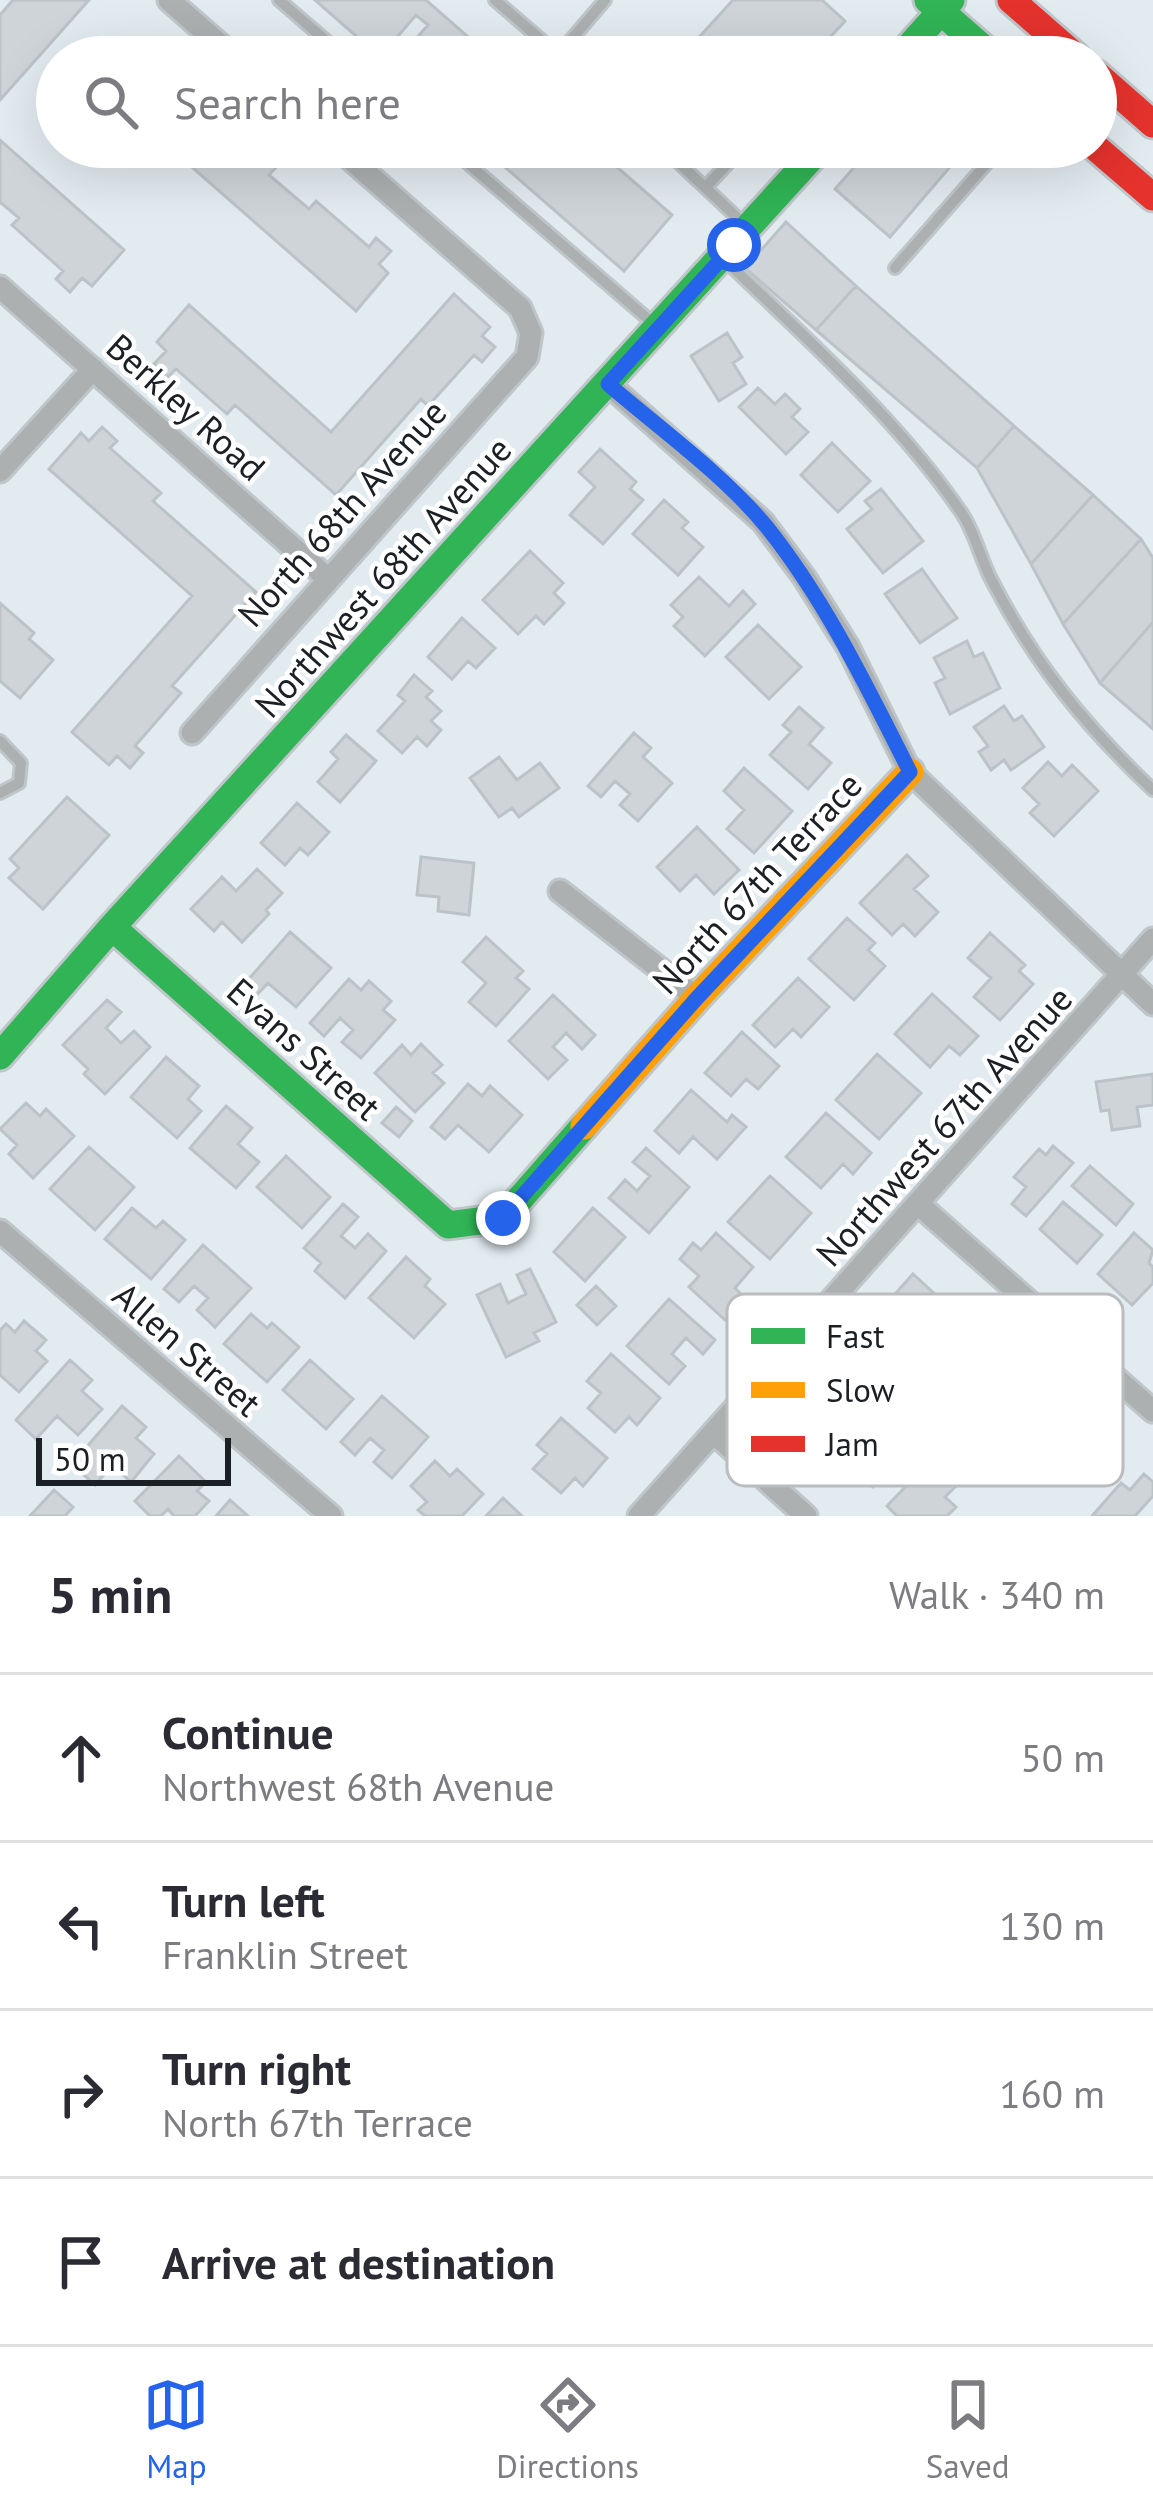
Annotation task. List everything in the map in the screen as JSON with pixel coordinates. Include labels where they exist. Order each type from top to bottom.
[{"type":"street","points":[[170,0],[210,36]]},
{"type":"street","points":[[1011,0],[1052,36]]},
{"type":"street","points":[[916,36],[940,4],[972,36]]},
{"type":"street","points":[[1117,92],[1153,124]]},
{"type":"street","points":[[1117,166],[1153,197]]},
{"type":"street","name":"North 68th Avenue","points":[[192,733],[527,357],[531,333],[520,308],[361,168]]},
{"type":"street","name":"Northwest 68th Avenue","points":[[0,1056],[112,927],[723,258],[792,168]]},
{"type":"street","name":"Berkley Road","points":[[0,287],[327,578]]},
{"type":"street","points":[[0,472],[94,369]]},
{"type":"street","points":[[608,384],[763,522],[848,647],[910,772],[1153,1004]]},
{"type":"street","name":"North 67th Terrace","points":[[448,1226],[503,1218],[697,998],[910,772]]},
{"type":"street","points":[[560,891],[697,998]]},
{"type":"street","name":"Evans Street","points":[[112,927],[448,1226]]},
{"type":"street","name":"Northwest 67th Avenue","points":[[837,1294],[1153,939]]},
{"type":"street","points":[[918,1204],[1020,1294]]},
{"type":"street","name":"Allen Street","points":[[0,1231],[332,1516]]},
{"type":"street","points":[[1123,1385],[1153,1411]]},
{"type":"street","name":"Northwest 67th Avenue","points":[[639,1516],[727,1417]]},
{"type":"street","points":[[713,1433],[727,1445]]},
{"type":"street","points":[[772,1486],[806,1516]]},
{"type":"lane","points":[[279,0],[321,36]]},
{"type":"lane","points":[[495,0],[536,36]]},
{"type":"lane","points":[[575,36],[605,0]]},
{"type":"lane","points":[[473,168],[658,328]]},
{"type":"lane","points":[[685,168],[749,228]]},
{"type":"lane","points":[[706,187],[724,168]]},
{"type":"lane","points":[[895,268],[983,168]]},
{"type":"lane","points":[[723,258],[920,455],[966,519],[990,577],[1046,674],[1153,790]]},
{"type":"lane","points":[[0,741],[21,763],[19,783],[0,793]]},
{"type":"building","points":[[13,0],[89,0],[57,36],[36,36],[36,60],[0,100],[0,15]]},
{"type":"building","points":[[315,0],[426,0],[467,36],[418,36],[428,25],[416,15],[398,36],[356,36]]},
{"type":"building","points":[[733,0],[822,0],[845,21],[831,36],[700,36]]},
{"type":"building","points":[[0,140],[124,250],[92,286],[82,278],[70,292],[56,279],[63,271],[12,225],[19,218],[0,202]]},
{"type":"building","points":[[193,168],[275,168],[269,175],[309,209],[316,201],[369,247],[376,238],[391,251],[379,264],[388,273],[356,311]]},
{"type":"building","points":[[506,168],[618,168],[672,215],[624,271]]},
{"type":"building","points":[[854,168],[949,168],[890,237],[835,189]]},
{"type":"building","points":[[786,222],[856,286],[816,330],[745,268]]},
{"type":"building","points":[[856,286],[1014,426],[977,468],[816,330]]},
{"type":"building","points":[[454,294],[490,327],[482,336],[495,347],[482,362],[474,355],[428,406],[421,399],[336,495],[235,405],[227,414],[176,369],[168,377],[154,364],[166,351],[157,342],[189,305],[331,432]]},
{"type":"building","points":[[727,333],[742,357],[733,363],[746,384],[719,401],[691,356]]},
{"type":"building","points":[[758,388],[775,404],[785,394],[800,409],[792,417],[808,432],[786,454],[739,407]]},
{"type":"building","points":[[1014,426],[1093,495],[1031,564],[977,468]]},
{"type":"building","points":[[102,427],[117,441],[110,448],[161,493],[153,501],[256,592],[172,686],[181,693],[135,746],[143,753],[130,768],[117,756],[109,765],[72,732],[192,596],[49,469],[81,433],[89,441]]},
{"type":"building","points":[[832,443],[870,481],[838,512],[801,475]]},
{"type":"building","points":[[600,449],[636,482],[630,489],[643,500],[603,544],[570,515],[595,487],[579,472]]},
{"type":"building","points":[[881,489],[923,541],[883,573],[847,529],[872,509],[865,501]]},
{"type":"building","points":[[1093,495],[1141,539],[1063,624],[1031,564]]},
{"type":"building","points":[[664,500],[688,522],[682,528],[703,547],[678,575],[633,534]]},
{"type":"building","points":[[1141,539],[1153,558],[1153,622],[1100,683],[1063,624]]},
{"type":"building","points":[[530,551],[563,583],[554,593],[564,603],[544,624],[536,616],[518,634],[483,600]]},
{"type":"building","points":[[922,569],[957,618],[920,643],[885,594]]},
{"type":"building","points":[[699,577],[729,606],[743,591],[755,604],[705,656],[674,626],[683,617],[671,605]]},
{"type":"building","points":[[0,603],[34,633],[29,639],[53,660],[20,698],[0,681]]},
{"type":"building","points":[[462,618],[495,648],[476,668],[468,661],[452,679],[428,657]]},
{"type":"building","points":[[1153,622],[1153,729],[1100,683]]},
{"type":"building","points":[[758,625],[801,667],[769,699],[726,657]]},
{"type":"building","points":[[967,641],[974,657],[983,653],[1000,688],[950,714],[935,683],[945,678],[934,658]]},
{"type":"building","points":[[414,675],[432,691],[426,697],[441,711],[431,721],[441,730],[427,746],[417,737],[402,753],[378,731],[405,701],[398,695]]},
{"type":"building","points":[[1004,706],[1014,721],[1022,716],[1044,747],[1011,770],[1004,760],[991,770],[979,752],[988,746],[974,727]]},
{"type":"building","points":[[799,707],[823,728],[809,744],[831,763],[808,789],[770,755],[791,732],[783,725]]},
{"type":"building","points":[[634,733],[651,748],[643,757],[672,783],[638,821],[620,805],[630,794],[615,781],[601,797],[588,786]]},
{"type":"building","points":[[346,735],[376,761],[340,802],[318,782],[338,759],[331,752]]},
{"type":"building","points":[[499,757],[517,780],[540,763],[559,788],[519,817],[512,808],[499,817],[470,778]]},
{"type":"building","points":[[1048,762],[1062,776],[1072,765],[1098,791],[1054,836],[1030,813],[1039,804],[1023,788]]},
{"type":"building","points":[[744,768],[792,811],[754,853],[727,829],[744,810],[724,791]]},
{"type":"building","points":[[67,797],[109,835],[43,909],[9,878],[19,868],[10,859]]},
{"type":"building","points":[[297,803],[329,832],[308,855],[300,848],[285,865],[261,843]]},
{"type":"building","points":[[697,827],[739,870],[714,894],[696,875],[680,891],[657,867]]},
{"type":"building","points":[[907,855],[928,876],[914,889],[938,912],[915,936],[903,924],[892,935],[860,903]]},
{"type":"building","points":[[421,857],[474,863],[469,915],[438,911],[439,897],[417,895]]},
{"type":"building","points":[[257,869],[282,893],[242,942],[222,922],[214,931],[191,909],[222,877],[236,891]]},
{"type":"building","points":[[847,918],[875,943],[868,950],[885,966],[854,1000],[809,959]]},
{"type":"building","points":[[290,932],[331,968],[296,1007],[268,983],[251,1001],[239,990]]},
{"type":"building","points":[[990,933],[1025,965],[1019,971],[1033,984],[1000,1020],[974,997],[991,978],[968,958]]},
{"type":"building","points":[[486,937],[523,971],[516,978],[529,989],[496,1026],[469,1002],[486,983],[463,962]]},
{"type":"building","points":[[798,978],[829,1007],[801,1037],[793,1029],[775,1047],[753,1025]]},
{"type":"building","points":[[349,979],[361,990],[369,981],[391,1001],[383,1010],[395,1020],[361,1058],[342,1042],[353,1030],[340,1018],[324,1036],[310,1023]]},
{"type":"building","points":[[932,994],[978,1036],[960,1055],[949,1046],[930,1067],[895,1034]]},
{"type":"building","points":[[553,995],[595,1035],[582,1049],[566,1033],[553,1047],[567,1060],[548,1079],[509,1041]]},
{"type":"building","points":[[107,1000],[121,1012],[106,1028],[121,1043],[134,1031],[150,1047],[105,1094],[63,1045]]},
{"type":"building","points":[[742,1032],[779,1066],[758,1089],[746,1079],[731,1096],[705,1073]]},
{"type":"building","points":[[421,1044],[442,1065],[433,1073],[444,1083],[415,1112],[375,1073],[402,1045],[411,1055]]},
{"type":"building","points":[[877,1054],[921,1093],[879,1139],[836,1100]]},
{"type":"building","points":[[166,1057],[199,1086],[188,1099],[201,1111],[177,1138],[131,1097]]},
{"type":"building","points":[[1153,1074],[1153,1105],[1137,1107],[1140,1126],[1112,1130],[1109,1110],[1101,1111],[1096,1082]]},
{"type":"building","points":[[468,1084],[482,1096],[490,1086],[522,1115],[489,1152],[458,1125],[445,1139],[431,1127]]},
{"type":"building","points":[[691,1090],[727,1122],[732,1115],[746,1127],[717,1159],[693,1137],[679,1153],[655,1131]]},
{"type":"building","points":[[26,1103],[40,1116],[46,1109],[74,1136],[33,1178],[9,1154],[17,1145],[0,1129]]},
{"type":"building","points":[[226,1106],[252,1128],[238,1144],[259,1162],[236,1188],[190,1148]]},
{"type":"building","points":[[396,1107],[412,1121],[399,1137],[382,1123]]},
{"type":"building","points":[[826,1113],[871,1153],[853,1174],[843,1164],[821,1188],[786,1157]]},
{"type":"building","points":[[1053,1146],[1073,1163],[1026,1216],[1012,1204],[1026,1187],[1014,1177],[1039,1149],[1046,1155]]},
{"type":"building","points":[[89,1147],[134,1187],[95,1230],[50,1189]]},
{"type":"building","points":[[646,1148],[689,1187],[649,1233],[609,1198],[625,1180],[637,1191],[650,1176],[633,1162]]},
{"type":"building","points":[[286,1156],[330,1197],[302,1228],[257,1187]]},
{"type":"building","points":[[1090,1166],[1133,1204],[1116,1225],[1072,1186]]},
{"type":"building","points":[[770,1176],[811,1213],[770,1259],[728,1222]]},
{"type":"building","points":[[1063,1202],[1102,1235],[1077,1263],[1040,1229]]},
{"type":"building","points":[[343,1204],[358,1217],[341,1236],[355,1248],[368,1234],[386,1251],[345,1298],[315,1271],[321,1263],[304,1248]]},
{"type":"building","points":[[132,1208],[156,1228],[163,1221],[185,1240],[151,1279],[105,1239]]},
{"type":"building","points":[[593,1208],[625,1237],[585,1281],[554,1252]]},
{"type":"building","points":[[716,1233],[753,1267],[735,1288],[741,1294],[727,1294],[725,1320],[689,1287],[699,1276],[680,1259],[693,1243],[701,1250]]},
{"type":"building","points":[[1134,1233],[1153,1250],[1149,1263],[1153,1283],[1132,1305],[1098,1274]]},
{"type":"building","points":[[203,1245],[251,1288],[215,1327],[197,1310],[208,1298],[194,1286],[179,1302],[164,1289]]},
{"type":"building","points":[[406,1257],[430,1279],[425,1286],[445,1304],[414,1338],[369,1298]]},
{"type":"building","points":[[530,1269],[556,1322],[534,1333],[539,1341],[506,1357],[477,1295],[500,1284],[508,1303],[526,1294],[517,1275]]},
{"type":"building","points":[[913,1274],[935,1294],[895,1294]]},
{"type":"building","points":[[596,1286],[616,1306],[597,1325],[577,1305]]},
{"type":"building","points":[[669,1299],[715,1340],[703,1354],[686,1338],[672,1354],[685,1366],[669,1384],[627,1346]]},
{"type":"building","points":[[251,1314],[267,1328],[272,1323],[299,1347],[267,1382],[224,1344]]},
{"type":"building","points":[[24,1321],[46,1340],[36,1351],[47,1361],[19,1392],[0,1375],[0,1330],[6,1324],[15,1332]]},
{"type":"building","points":[[611,1354],[660,1398],[637,1425],[629,1417],[615,1432],[588,1408],[601,1393],[587,1381]]},
{"type":"building","points":[[70,1360],[92,1380],[82,1391],[102,1409],[78,1435],[57,1416],[36,1439],[16,1420]]},
{"type":"building","points":[[310,1360],[353,1399],[326,1429],[283,1390]]},
{"type":"building","points":[[382,1396],[428,1437],[392,1478],[374,1462],[384,1450],[370,1438],[355,1455],[341,1442]]},
{"type":"building","points":[[122,1406],[146,1427],[136,1438],[154,1454],[131,1482],[112,1465],[95,1485],[72,1464]]},
{"type":"building","points":[[561,1418],[607,1458],[583,1486],[575,1478],[561,1493],[533,1469],[547,1454],[537,1445]]},
{"type":"building","points":[[179,1456],[206,1482],[197,1491],[209,1501],[195,1516],[174,1516],[168,1509],[161,1516],[150,1516],[135,1501]]},
{"type":"building","points":[[435,1461],[450,1476],[457,1469],[483,1494],[462,1516],[425,1516],[418,1510],[427,1502],[411,1486]]},
{"type":"building","points":[[1144,1474],[1153,1482],[1153,1496],[1135,1516],[1092,1516],[1118,1486],[1130,1490]]},
{"type":"building","points":[[906,1486],[955,1487],[945,1497],[956,1507],[947,1516],[897,1516],[887,1506]]},
{"type":"building","points":[[54,1490],[73,1507],[65,1516],[30,1516]]},
{"type":"building","points":[[503,1498],[522,1516],[486,1516]]},
{"type":"building","points":[[230,1500],[248,1516],[216,1516]]},
{"type":"traffic: fast","points":[[928,0],[969,36]]},
{"type":"traffic: fast","points":[[919,36],[951,0]]},
{"type":"traffic: fast","points":[[0,1056],[802,168]]},
{"type":"traffic: fast","points":[[112,927],[448,1225],[503,1218],[584,1126]]},
{"type":"traffic: slow","points":[[584,1126],[910,772]]},
{"type":"traffic: jam","points":[[1011,0],[1052,36]]},
{"type":"traffic: jam","points":[[1117,92],[1153,124]]},
{"type":"traffic: jam","points":[[1117,166],[1153,197]]},
{"type":"route","points":[[503,1218],[697,998],[910,772],[848,647],[763,522],[608,384],[734,245]]}]
